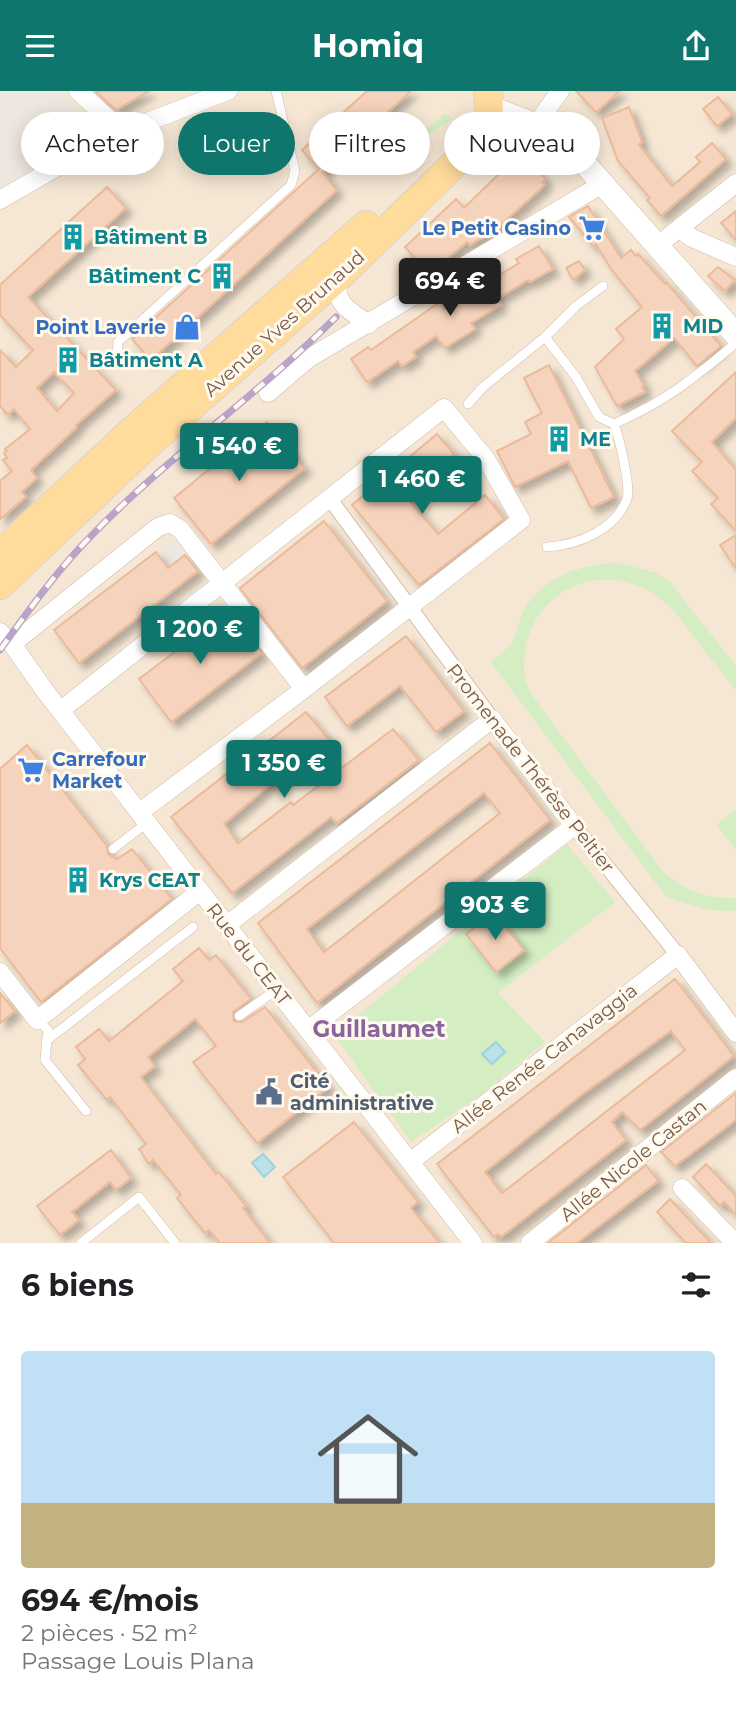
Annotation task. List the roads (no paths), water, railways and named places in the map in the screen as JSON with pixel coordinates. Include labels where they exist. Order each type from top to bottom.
[{"type":"main road","name":"Avenue Yves Brunaud","points":[[0,585],[146,446],[337,278],[376,250],[485,133],[488,99]]},
{"type":"main road","name":"Avenue Yves Brunaud","points":[[0,554],[132,431],[368,223],[442,152],[488,99]]},
{"type":"street","points":[[78,91],[101,112]]},
{"type":"street","points":[[164,116],[228,91]]},
{"type":"street","points":[[545,112],[560,91]]},
{"type":"street","points":[[488,99],[512,112]]},
{"type":"street","points":[[0,200],[43,175]]},
{"type":"street","points":[[596,175],[736,335]]},
{"type":"street","points":[[268,393],[309,358],[604,183]]},
{"type":"street","points":[[658,246],[736,183]]},
{"type":"street","points":[[680,229],[692,238],[736,257]]},
{"type":"street","points":[[337,278],[336,294],[347,310],[369,324]]},
{"type":"street","points":[[61,709],[444,408],[486,459],[521,520],[144,817]]},
{"type":"street","name":"Promenade Thérèse Peltier","points":[[330,499],[492,719],[678,955],[736,1034]]},
{"type":"street","points":[[6,638],[158,527],[170,523],[180,529],[304,689]]},
{"type":"street","name":"Rue du CEAT","points":[[6,638],[473,1243]]},
{"type":"street","points":[[227,925],[492,719]]},
{"type":"street","points":[[308,1030],[574,826]]},
{"type":"street","points":[[0,972],[37,1020],[200,891]]},
{"type":"street","name":"Allée Renée Canavaggia","points":[[410,1162],[678,955]]},
{"type":"street","name":"Allée Nicole Castan","points":[[530,1243],[736,1078]]},
{"type":"street","points":[[682,1188],[735,1243]]},
{"type":"lane","points":[[117,362],[118,342],[291,185],[295,171],[276,91]]},
{"type":"lane","points":[[468,404],[482,388],[603,286]]},
{"type":"lane","points":[[545,337],[576,377],[599,417],[614,424],[619,436],[628,496],[616,518],[594,534],[566,546],[547,547]]},
{"type":"lane","points":[[614,424],[650,408],[687,384],[736,343]]},
{"type":"lane","points":[[113,849],[144,817]]},
{"type":"lane","points":[[46,1041],[193,927]]},
{"type":"lane","points":[[239,1016],[276,990]]},
{"type":"lane","points":[[37,1020],[48,1030],[45,1060],[86,1111]]},
{"type":"lane","points":[[81,1243],[139,1197],[175,1243]]},
{"type":"water","points":[[496,1042],[505,1052],[492,1064],[482,1054]]},
{"type":"water","points":[[263,1154],[275,1167],[264,1177],[252,1163]]},
{"type":"railway","points":[[0,650],[80,547],[122,505],[336,317]]},
{"type":"place","name":"Le Petit Casino","points":[[592,228]]},
{"type":"place","name":"Bâtiment B","points":[[73,237]]},
{"type":"place","name":"Bâtiment C","points":[[222,276]]},
{"type":"place","name":"MID","points":[[662,326]]},
{"type":"place","name":"Point Laverie","points":[[187,327]]},
{"type":"place","name":"Bâtiment A","points":[[68,360]]},
{"type":"place","name":"ME","points":[[559,439]]},
{"type":"place","name":"Carrefour Market","points":[[31,770]]},
{"type":"place","name":"Krys CEAT","points":[[78,880]]},
{"type":"place","name":"Cité administrative","points":[[269,1092]]},
{"type":"district","name":"Guillaumet","points":[[379,1029]]}]
